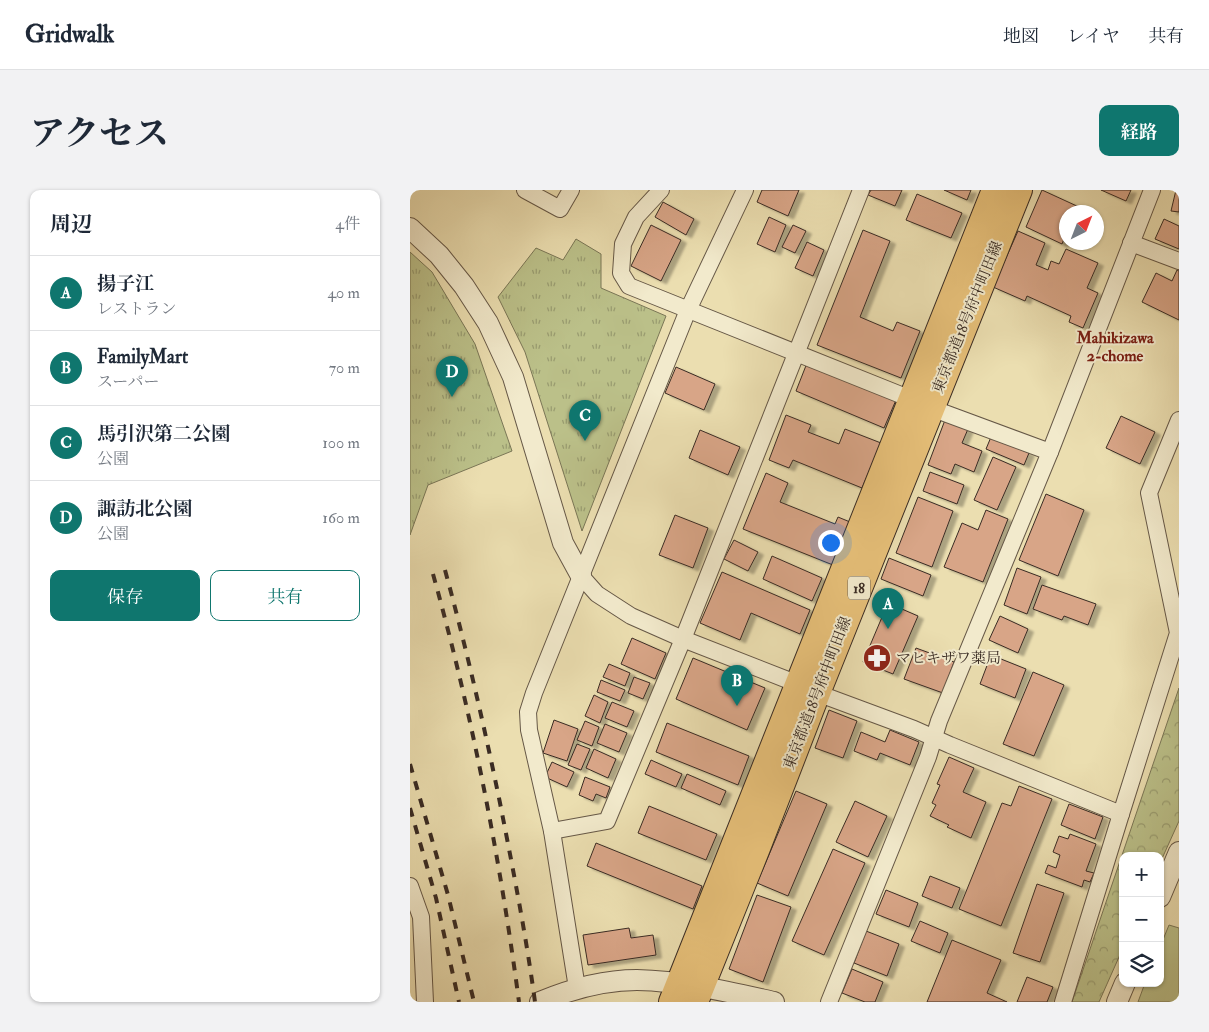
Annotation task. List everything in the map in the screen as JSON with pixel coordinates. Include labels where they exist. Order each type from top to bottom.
[{"type":"main road","name":"東京都道18号府中町田線","points":[[686,994],[921,404],[995,190]]},
{"type":"main road","name":"東京都道18号府中町田線","points":[[921,404],[1019,190]]},
{"type":"street","points":[[525,190],[560,208],[571,190]]},
{"type":"street","points":[[661,190],[636,217],[623,244],[621,273],[629,286],[921,404],[1050,452]]},
{"type":"street","points":[[577,988],[552,832],[529,730],[528,712],[688,310],[745,190]]},
{"type":"street","points":[[552,832],[607,821],[682,639],[861,190]]},
{"type":"street","points":[[829,1002],[928,757],[939,721],[1050,452],[1152,190]]},
{"type":"street","points":[[410,228],[439,255],[464,286],[488,323],[513,377],[563,543],[581,576],[597,594],[630,616],[682,639],[1121,814]]},
{"type":"street","points":[[1131,243],[1179,261]]},
{"type":"street","points":[[1063,1002],[1178,633],[1150,493],[1179,420]]},
{"type":"street","points":[[1164,888],[1179,852]]},
{"type":"street","points":[[410,886],[422,917],[425,1002]]},
{"type":"street","points":[[540,1002],[577,988],[602,983],[637,980],[686,994],[774,1002]]},
{"type":"street","points":[[1118,1002],[1124,987]]},
{"type":"green space","points":[[576,239],[601,254],[601,288],[666,316],[582,531],[525,352],[498,297],[536,248],[563,260]]},
{"type":"green space","points":[[410,252],[432,272],[475,344],[512,451],[428,485],[410,535]]},
{"type":"green space","points":[[1179,688],[1179,821],[1164,854],[1164,852],[1123,852]]},
{"type":"green space","points":[[1119,864],[1119,957],[1099,1002],[1072,1002]]},
{"type":"green space","points":[[1169,925],[1179,928],[1179,1002],[1138,1002],[1144,987],[1164,987],[1164,937]]},
{"type":"building","points":[[762,190],[799,190],[788,216],[757,202]]},
{"type":"building","points":[[871,190],[902,190],[895,206],[868,195]]},
{"type":"building","points":[[944,190],[971,190],[967,200]]},
{"type":"building","points":[[1042,190],[1075,205],[1059,205],[1059,243],[1026,227]]},
{"type":"building","points":[[1101,190],[1131,190],[1126,201]]},
{"type":"building","points":[[1176,190],[1179,190],[1179,212],[1171,211]]},
{"type":"building","points":[[917,194],[962,213],[951,238],[906,220]]},
{"type":"building","points":[[663,202],[694,219],[686,235],[655,217]]},
{"type":"building","points":[[769,217],[786,225],[775,252],[757,244]]},
{"type":"building","points":[[1164,219],[1179,226],[1179,249],[1155,239]]},
{"type":"building","points":[[651,225],[681,240],[661,281],[631,266]]},
{"type":"building","points":[[793,225],[806,231],[795,253],[782,247]]},
{"type":"building","points":[[863,230],[890,241],[860,317],[893,331],[897,322],[920,331],[901,378],[817,345]]},
{"type":"building","points":[[1018,231],[1045,243],[1036,265],[1048,270],[1051,261],[1059,264],[1066,250],[1098,263],[1087,288],[1098,293],[1083,328],[1069,322],[1071,316],[1027,296],[1025,301],[993,287]]},
{"type":"building","points":[[807,242],[824,250],[813,276],[795,268]]},
{"type":"building","points":[[1177,270],[1179,271],[1179,320],[1142,302],[1156,273],[1172,281]]},
{"type":"building","points":[[807,363],[896,400],[884,428],[796,391]]},
{"type":"building","points":[[676,367],[715,384],[704,410],[665,393]]},
{"type":"building","points":[[786,415],[811,425],[808,432],[839,444],[845,429],[881,443],[862,488],[793,460],[789,468],[769,460]]},
{"type":"building","points":[[1121,416],[1155,432],[1140,464],[1106,448]]},
{"type":"building","points":[[945,420],[968,429],[962,443],[982,451],[974,472],[955,464],[951,474],[928,465]]},
{"type":"building","points":[[700,430],[740,447],[728,475],[689,458]]},
{"type":"building","points":[[991,437],[1029,453],[1024,465],[986,449]]},
{"type":"building","points":[[993,457],[1016,467],[997,510],[974,500]]},
{"type":"building","points":[[930,472],[964,485],[957,504],[923,491]]},
{"type":"building","points":[[766,473],[788,483],[780,502],[835,524],[838,517],[850,522],[833,565],[743,529]]},
{"type":"building","points":[[1046,494],[1084,510],[1058,576],[1019,560]]},
{"type":"building","points":[[918,497],[953,511],[932,567],[896,553]]},
{"type":"building","points":[[986,510],[1008,519],[983,582],[944,567],[962,523],[978,530]]},
{"type":"building","points":[[675,515],[708,528],[693,568],[659,555]]},
{"type":"building","points":[[734,540],[758,552],[748,571],[724,559]]},
{"type":"building","points":[[772,556],[822,578],[812,601],[763,579]]},
{"type":"building","points":[[889,558],[931,575],[923,596],[881,579]]},
{"type":"building","points":[[1017,568],[1041,577],[1027,614],[1004,605]]},
{"type":"building","points":[[722,572],[810,610],[800,634],[751,613],[740,640],[700,623]]},
{"type":"building","points":[[1042,585],[1096,604],[1088,625],[1064,616],[1062,620],[1033,609]]},
{"type":"building","points":[[888,603],[918,616],[893,674],[863,662]]},
{"type":"building","points":[[1000,616],[1028,629],[1018,653],[989,640]]},
{"type":"building","points":[[632,638],[666,653],[655,679],[621,664]]},
{"type":"building","points":[[916,648],[954,662],[943,693],[904,679]]},
{"type":"building","points":[[991,655],[1026,669],[1015,698],[980,684]]},
{"type":"building","points":[[693,658],[765,688],[747,730],[676,699]]},
{"type":"building","points":[[609,664],[630,673],[625,686],[603,677]]},
{"type":"building","points":[[1033,672],[1064,685],[1034,756],[1003,744]]},
{"type":"building","points":[[634,677],[650,683],[643,699],[628,693]]},
{"type":"building","points":[[601,680],[625,690],[620,701],[597,692]]},
{"type":"building","points":[[594,695],[608,702],[600,723],[585,716]]},
{"type":"building","points":[[612,702],[634,711],[627,727],[605,718]]},
{"type":"building","points":[[829,710],[857,721],[843,758],[815,748]]},
{"type":"building","points":[[554,720],[578,729],[567,761],[543,753]]},
{"type":"building","points":[[585,721],[599,727],[592,746],[577,740]]},
{"type":"building","points":[[667,723],[749,756],[738,785],[656,752]]},
{"type":"building","points":[[605,724],[627,733],[619,752],[597,743]]},
{"type":"building","points":[[890,730],[919,742],[910,765],[880,753],[877,760],[854,751],[861,732],[885,742]]},
{"type":"building","points":[[577,744],[590,749],[581,770],[568,765]]},
{"type":"building","points":[[594,749],[616,759],[608,778],[586,768]]},
{"type":"building","points":[[949,757],[974,768],[963,792],[986,802],[971,838],[947,827],[949,825],[930,816],[936,805],[932,803],[940,785],[937,784]]},
{"type":"building","points":[[651,760],[682,774],[676,787],[645,774]]},
{"type":"building","points":[[552,762],[574,772],[567,787],[545,777]]},
{"type":"building","points":[[687,774],[726,791],[720,805],[681,788]]},
{"type":"building","points":[[585,777],[610,787],[606,798],[596,794],[593,801],[579,795]]},
{"type":"building","points":[[1019,786],[1052,799],[1001,926],[959,909],[1002,803],[1011,806]]},
{"type":"building","points":[[796,791],[827,804],[788,896],[757,883]]},
{"type":"building","points":[[855,801],[887,816],[868,857],[836,842]]},
{"type":"building","points":[[1069,804],[1103,817],[1095,839],[1061,825]]},
{"type":"building","points":[[649,806],[717,834],[706,860],[638,833]]},
{"type":"building","points":[[1070,834],[1096,844],[1086,871],[1094,873],[1090,882],[1084,880],[1082,887],[1045,873],[1048,865],[1056,868],[1060,855],[1053,852],[1059,836],[1068,839]]},
{"type":"building","points":[[596,843],[702,886],[693,909],[587,866]]},
{"type":"building","points":[[833,849],[865,863],[824,955],[792,941]]},
{"type":"building","points":[[930,876],[960,888],[952,908],[922,896]]},
{"type":"building","points":[[1037,884],[1064,893],[1040,962],[1013,953]]},
{"type":"building","points":[[886,890],[918,903],[909,927],[876,914]]},
{"type":"building","points":[[757,895],[791,907],[763,982],[729,969]]},
{"type":"building","points":[[920,921],[948,933],[940,953],[911,941]]},
{"type":"building","points":[[629,928],[631,938],[653,935],[656,955],[588,965],[583,935]]},
{"type":"building","points":[[866,931],[899,944],[887,976],[854,963]]},
{"type":"building","points":[[952,940],[1001,960],[987,993],[1007,1002],[927,1002]]},
{"type":"building","points":[[852,969],[883,982],[875,1002],[865,1002],[842,993]]},
{"type":"building","points":[[1027,977],[1053,987],[1047,1002],[1017,1002]]},
{"type":"railway","points":[[445,570],[488,745],[514,877],[535,1002]]},
{"type":"railway","points":[[433,574],[484,786],[519,1002]]},
{"type":"railway","points":[[410,764],[448,895],[474,1002]]},
{"type":"railway","points":[[410,808],[436,898],[459,1002]]},
{"type":"place","name":"諏訪北公園","points":[[452,397]]},
{"type":"place","name":"馬引沢第二公園","points":[[585,441]]},
{"type":"place","name":"揚子江","points":[[888,629]]},
{"type":"place","name":"マヒキザワ薬局","points":[[877,658]]},
{"type":"place","name":"FamilyMart","points":[[737,706]]},
{"type":"district","name":"Mahikizawa 2-chome","points":[[1115,346]]}]
